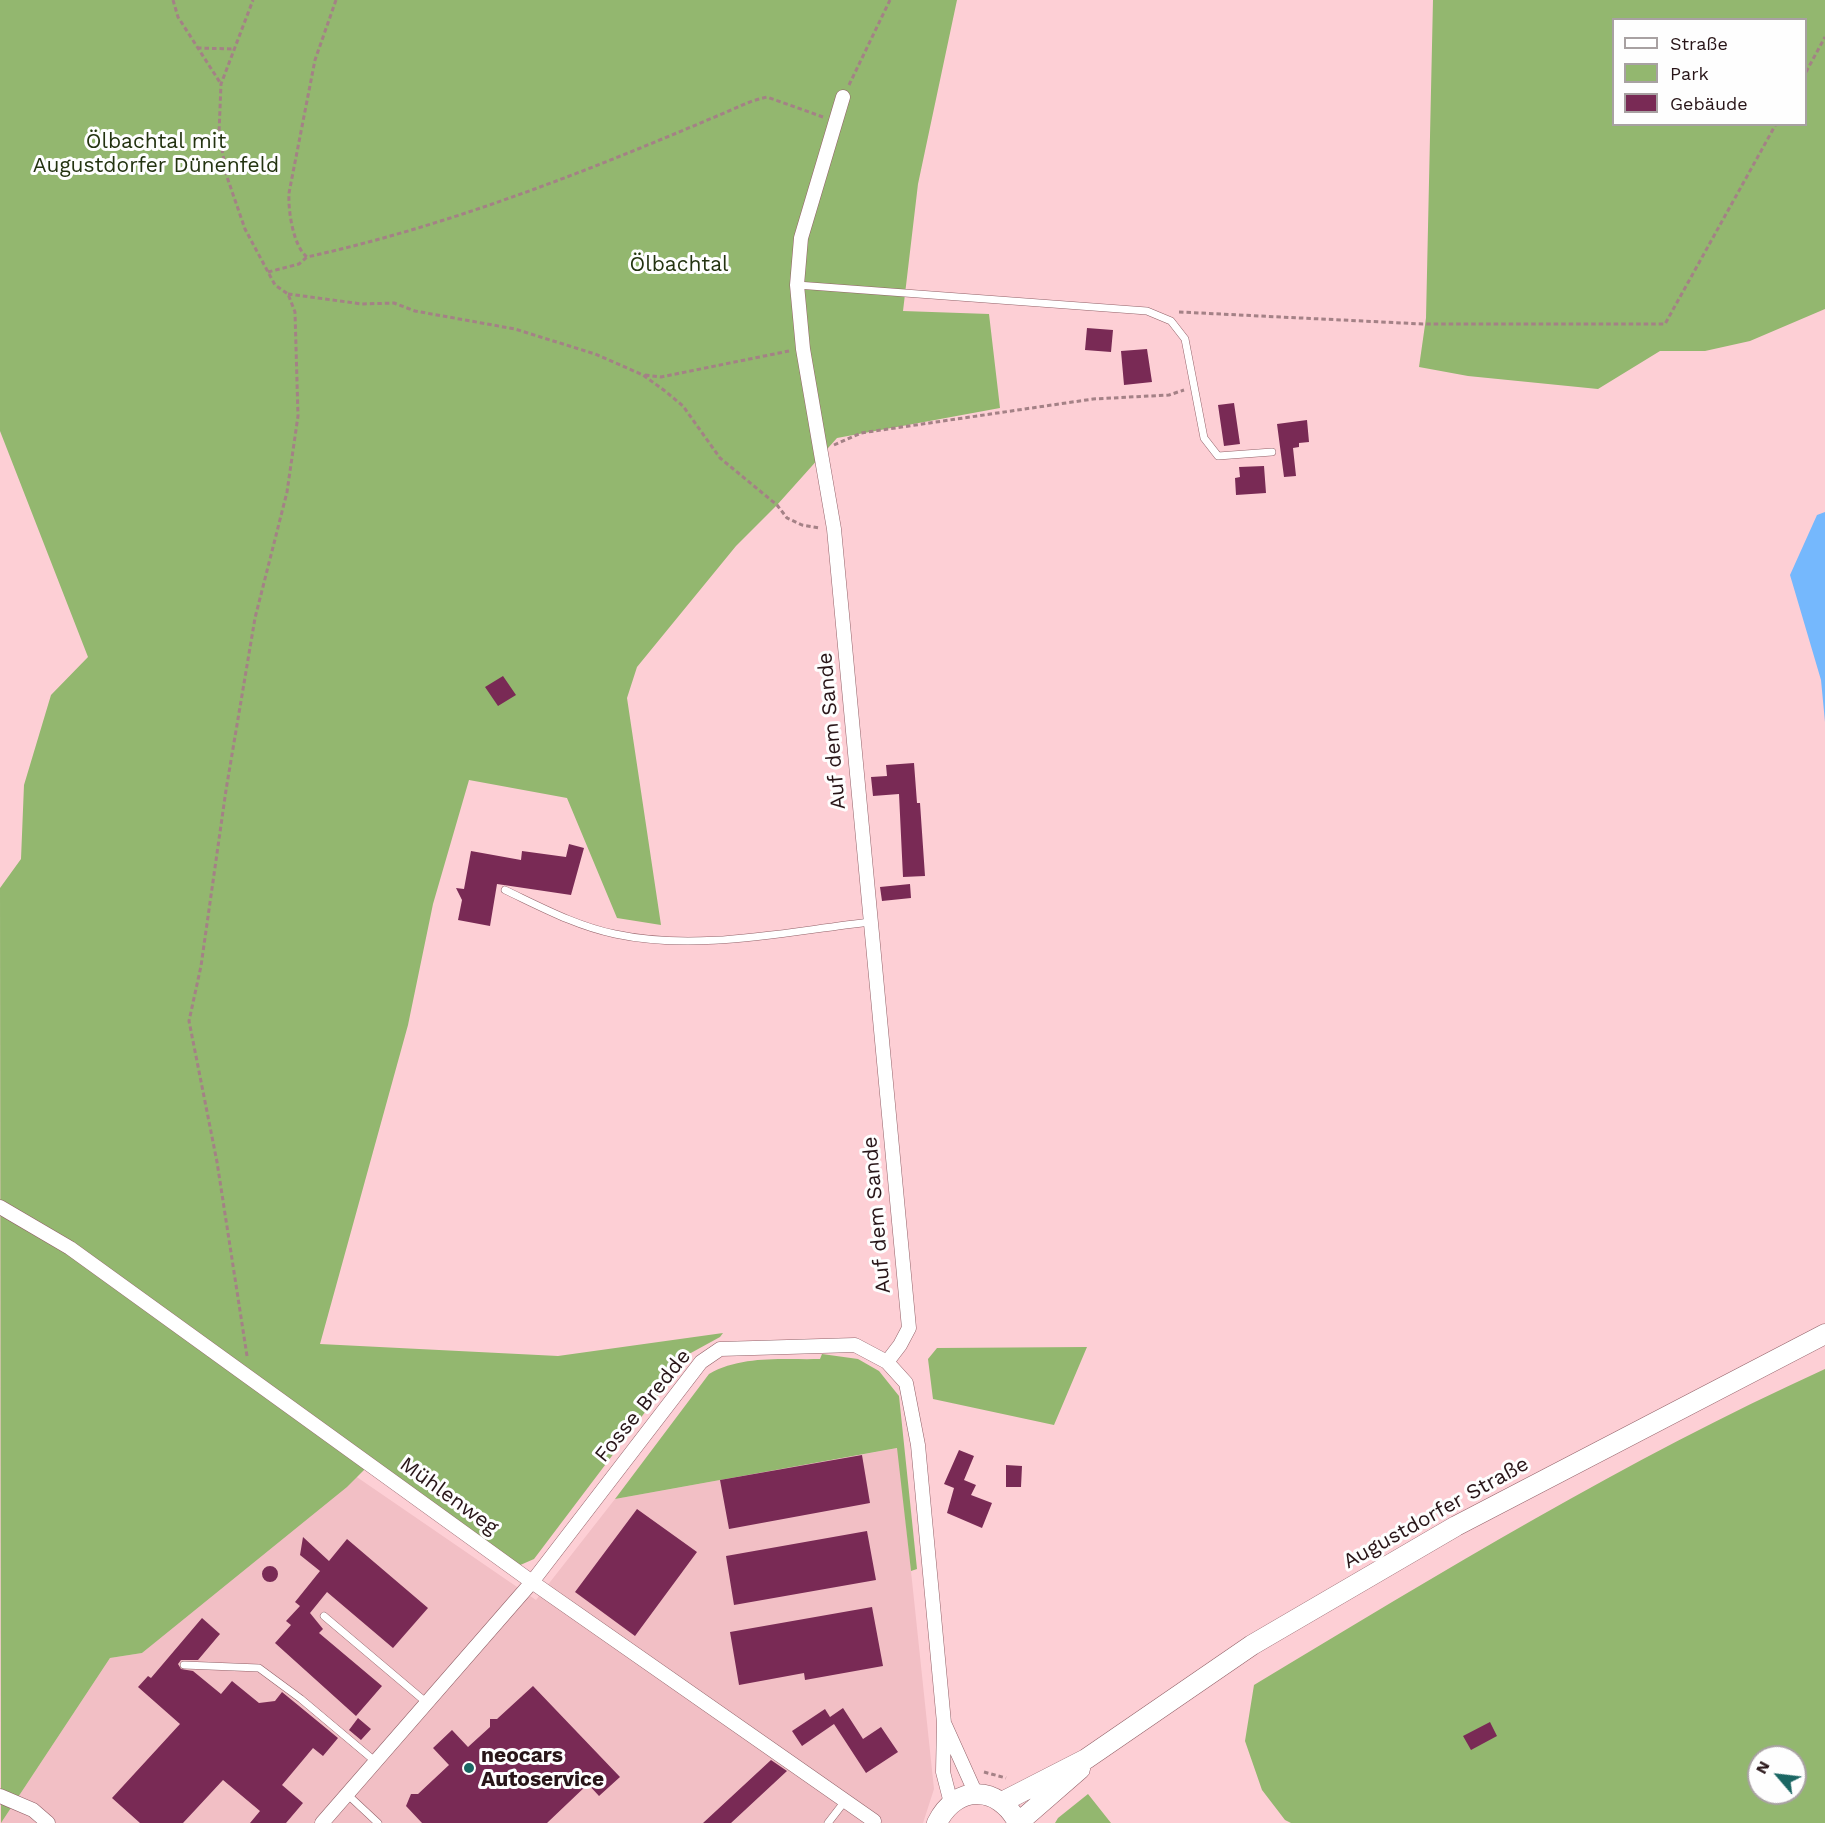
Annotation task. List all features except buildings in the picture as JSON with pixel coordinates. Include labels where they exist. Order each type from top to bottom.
[{"type":"main road","name":"Augustdorfer Straße","points":[[1002,1802],[1086,1759],[1252,1645],[1456,1526],[1825,1334]]},
{"type":"main road","name":"Augustdorfer Straße","points":[[1018,1823],[1078,1771],[1086,1759]]},
{"type":"main road","points":[[937,1823],[951,1803],[963,1796],[976,1794],[990,1796],[1002,1802],[1018,1823]]},
{"type":"street","name":"Auf dem Sande","points":[[843,97],[801,238],[797,285],[802,349],[834,529],[909,1328],[887,1362]]},
{"type":"street","name":"Mühlenweg","points":[[0,1207],[70,1248],[532,1582],[874,1821]]},
{"type":"street","name":"Fosse Bredde","points":[[322,1823],[532,1582],[701,1362],[720,1349],[855,1345],[887,1362],[906,1383],[918,1446],[944,1723],[943,1772],[951,1803]]},
{"type":"street","name":"Fosse Bredde","points":[[944,1723],[976,1794]]},
{"type":"street","points":[[0,1796],[33,1810],[48,1823]]},
{"type":"lane","points":[[797,285],[1147,311],[1171,321],[1185,339],[1204,438],[1218,456],[1272,452]]},
{"type":"lane","points":[[505,890],[568,920],[615,934],[663,941],[703,941],[871,922]]},
{"type":"lane","points":[[324,1616],[427,1703]]},
{"type":"lane","points":[[184,1665],[259,1668],[301,1699],[376,1762]]},
{"type":"lane","points":[[348,1795],[378,1823]]},
{"type":"lane","points":[[828,1823],[845,1801]]},
{"type":"path","points":[[173,0],[178,17],[221,84]]},
{"type":"path","points":[[253,0],[221,84],[219,133],[227,177],[245,229],[275,285],[288,294],[362,304],[394,303],[415,311],[515,329],[595,354],[643,375],[683,406],[720,458],[777,505],[787,518],[802,525],[834,529]]},
{"type":"path","points":[[307,257],[300,251],[288,203],[289,192],[315,60],[336,0]]},
{"type":"path","points":[[843,97],[890,0]]},
{"type":"path","points":[[1807,70],[1825,37]]},
{"type":"path","points":[[197,48],[234,50]]},
{"type":"path","points":[[267,272],[299,264],[307,257],[423,228],[562,178],[767,97],[835,122]]},
{"type":"path","points":[[1171,321],[1181,310],[1423,324],[1665,324],[1775,126]]},
{"type":"path","points":[[250,1378],[216,1162],[189,1021],[201,966],[255,618],[287,492],[298,416],[295,312],[288,294]]},
{"type":"path","points":[[643,375],[661,377],[802,349]]},
{"type":"path","points":[[821,450],[861,433],[1093,399],[1169,394],[1194,387]]},
{"type":"path","points":[[964,1766],[976,1763],[986,1774],[1009,1779]]},
{"type":"shaded area","points":[[898,1448],[934,1789],[923,1823],[1,1823],[110,1658],[142,1653],[348,1471],[536,1600],[615,1499]]},
{"type":"green space","points":[[0,0],[957,0],[918,184],[903,311],[989,314],[1000,408],[837,438],[777,505],[736,546],[637,667],[627,698],[661,925],[617,918],[567,798],[469,780],[433,904],[408,1025],[320,1344],[558,1356],[723,1333],[720,1337],[689,1354],[534,1559],[518,1566],[366,1468],[347,1487],[142,1653],[110,1658],[1,1823],[0,888],[21,859],[24,785],[51,695],[88,657],[0,431]]},
{"type":"green space","points":[[1433,0],[1825,0],[1825,309],[1750,341],[1705,351],[1660,351],[1598,389],[1468,376],[1419,367],[1426,318]]},
{"type":"green space","points":[[1087,1347],[1054,1425],[933,1399],[928,1359],[937,1348]]},
{"type":"green space","points":[[822,1354],[858,1359],[879,1371],[899,1396],[917,1569],[911,1571],[897,1448],[615,1499],[709,1374],[749,1361],[820,1359]]},
{"type":"green space","points":[[1825,1369],[1825,1823],[1291,1823],[1285,1820],[1262,1790],[1245,1741],[1254,1685],[1535,1519],[1678,1441]]},
{"type":"green space","points":[[1088,1794],[1111,1823],[1055,1823],[1058,1818]]},
{"type":"water","points":[[1825,512],[1825,722],[1821,680],[1790,575],[1817,515]]},
{"type":"place","name":"neocars Autoservice","points":[[469,1768]]},
{"type":"park label","name":"Ölbachtal mit Augustdorfer Dünenfeld","points":[[156,154]]},
{"type":"park label","name":"Ölbachtal","points":[[679,265]]}]
